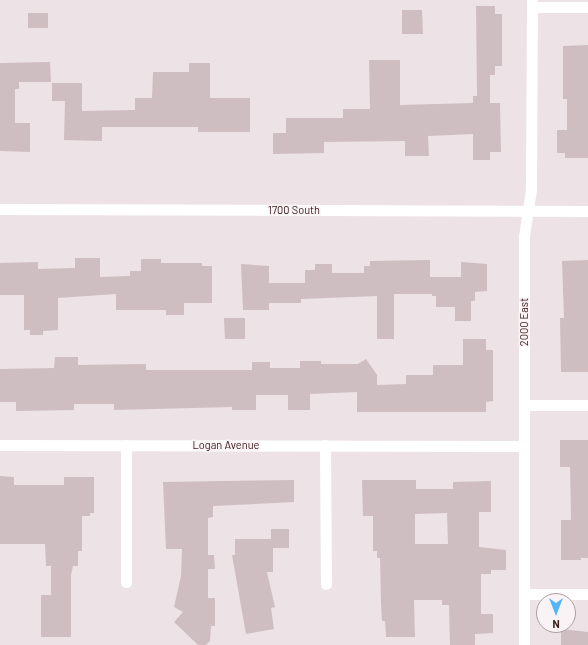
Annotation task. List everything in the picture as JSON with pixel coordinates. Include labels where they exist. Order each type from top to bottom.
[{"type":"street","points":[[532,3],[588,7]]},
{"type":"street","name":"2000 East","points":[[524,645],[526,211],[531,189],[532,3]]},
{"type":"street","name":"1700 South","points":[[0,209],[588,211]]},
{"type":"street","points":[[524,405],[588,405]]},
{"type":"street","name":"Logan Avenue","points":[[0,445],[524,446]]},
{"type":"street","points":[[126,445],[126,582]]},
{"type":"street","points":[[325,445],[326,584]]},
{"type":"street","points":[[524,594],[588,594]]},
{"type":"building","points":[[476,6],[495,6],[495,14],[502,14],[502,66],[495,66],[495,75],[490,75],[490,103],[500,103],[501,152],[490,152],[490,160],[473,160],[473,134],[428,136],[429,156],[405,156],[405,141],[324,142],[324,153],[273,154],[273,133],[286,133],[286,118],[343,118],[343,109],[370,109],[369,60],[400,60],[400,105],[473,103],[473,96],[477,96]]},
{"type":"building","points":[[402,10],[422,10],[423,34],[402,34]]},
{"type":"building","points":[[28,13],[48,13],[48,28],[28,28]]},
{"type":"building","points":[[588,45],[588,158],[565,158],[565,153],[557,153],[557,130],[567,130],[567,99],[563,99],[563,46]]},
{"type":"building","points":[[50,62],[51,82],[19,82],[19,89],[15,89],[15,123],[30,123],[30,152],[0,151],[0,63]]},
{"type":"building","points":[[189,63],[210,63],[210,98],[250,98],[250,132],[198,132],[198,127],[102,127],[102,141],[64,140],[65,101],[52,101],[52,83],[82,83],[82,111],[135,110],[135,98],[152,98],[153,72],[189,72]]},
{"type":"building","points":[[75,258],[100,258],[100,277],[130,276],[130,271],[141,271],[141,259],[161,259],[161,263],[202,263],[202,266],[212,266],[212,303],[184,303],[184,315],[166,315],[166,310],[116,310],[116,294],[58,298],[58,330],[43,331],[43,335],[30,335],[30,330],[24,330],[24,295],[0,295],[0,263],[38,262],[38,269],[75,268]]},
{"type":"building","points":[[430,260],[430,277],[461,277],[461,262],[487,264],[487,291],[475,292],[475,301],[471,301],[471,321],[455,321],[455,307],[436,307],[436,296],[432,296],[432,294],[394,294],[394,339],[377,339],[377,296],[301,299],[301,303],[269,303],[269,310],[243,310],[241,264],[269,266],[269,283],[305,283],[305,270],[315,270],[315,264],[332,264],[332,273],[364,273],[364,266],[370,266],[370,261]]},
{"type":"building","points":[[588,260],[588,372],[561,372],[560,318],[564,318],[562,261]]},
{"type":"building","points":[[224,318],[245,318],[245,339],[225,339]]},
{"type":"building","points":[[463,339],[486,339],[486,350],[493,350],[493,401],[486,402],[486,412],[357,412],[357,392],[310,394],[310,410],[288,410],[288,395],[256,395],[256,410],[232,410],[232,407],[114,410],[114,404],[74,404],[74,410],[16,411],[16,402],[0,402],[0,369],[54,368],[55,357],[78,357],[78,365],[146,364],[146,370],[252,370],[252,362],[270,362],[270,368],[300,368],[300,361],[321,361],[321,364],[358,364],[366,359],[377,375],[377,385],[406,384],[406,375],[433,375],[433,365],[463,365]]},
{"type":"building","points":[[560,440],[588,440],[588,558],[581,558],[581,560],[561,560],[561,520],[571,520],[570,467],[560,467]]},
{"type":"building","points":[[0,476],[14,477],[14,485],[64,485],[64,477],[94,477],[94,513],[90,513],[90,516],[82,516],[82,551],[78,551],[78,566],[73,566],[71,575],[71,637],[41,637],[41,595],[51,595],[51,566],[46,566],[45,544],[0,544]]},
{"type":"building","points":[[294,480],[294,502],[213,506],[213,517],[208,518],[208,555],[214,555],[215,569],[208,569],[208,598],[215,598],[215,626],[211,626],[210,641],[206,645],[198,645],[174,622],[183,612],[174,607],[181,576],[182,549],[166,549],[163,482]]},
{"type":"building","points":[[362,480],[416,480],[416,489],[453,489],[453,482],[491,481],[491,512],[479,512],[479,547],[506,550],[506,570],[491,570],[491,574],[481,574],[481,614],[493,614],[493,633],[475,634],[475,645],[450,645],[449,605],[442,605],[442,600],[414,600],[415,637],[386,637],[385,621],[382,621],[380,558],[377,558],[377,551],[373,551],[373,516],[363,516]],"holes":[[[447,513],[448,544],[415,544],[415,514]]]},
{"type":"building","points":[[271,529],[289,529],[289,548],[273,548],[273,572],[267,572],[275,607],[271,608],[274,629],[246,634],[232,555],[235,555],[235,539],[271,539]]},
{"type":"building","points":[[576,631],[588,632],[588,645],[561,645],[561,633],[576,633]]}]
